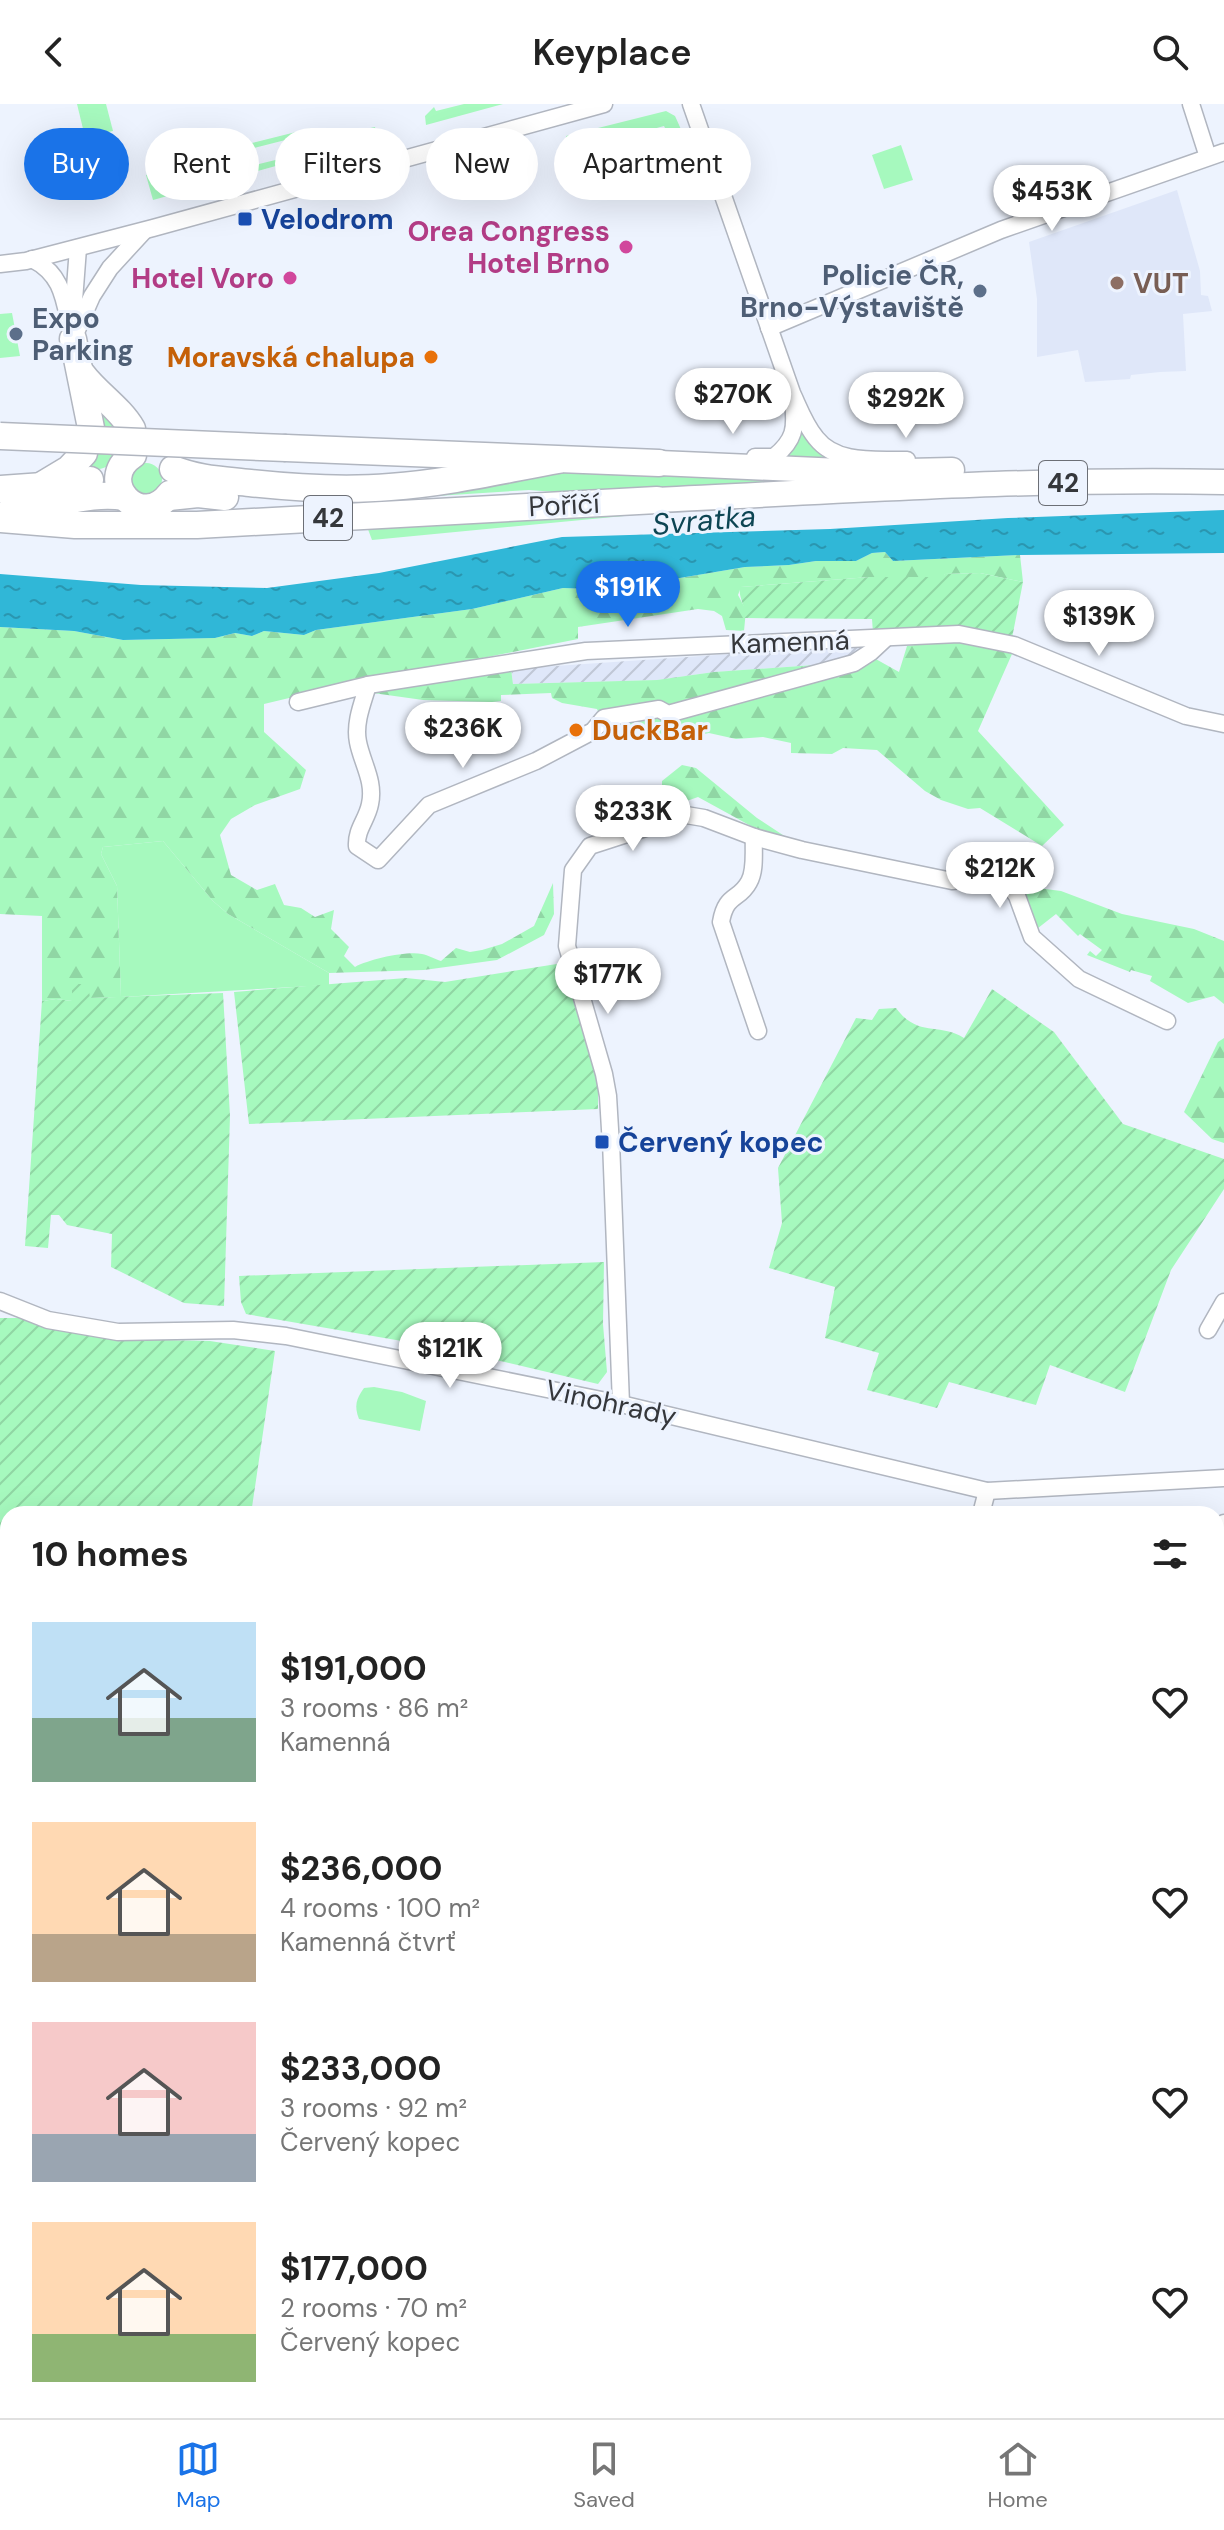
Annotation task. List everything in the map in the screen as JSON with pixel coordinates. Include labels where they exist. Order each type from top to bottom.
[{"type":"highway","points":[[41,486],[69,469],[87,440],[80,371],[73,339]]},
{"type":"highway","points":[[80,371],[102,398],[121,413],[128,451],[118,481],[124,497],[134,505],[148,508],[160,505],[169,497]]},
{"type":"highway","name":"Poříčí","points":[[0,436],[659,463]]},
{"type":"highway","points":[[0,489],[71,484],[96,478],[128,451]]},
{"type":"highway","name":"42","points":[[449,511],[309,506],[198,494],[169,497],[175,482],[167,462],[195,476],[300,488],[342,489],[439,482],[558,460]]},
{"type":"highway","points":[[0,508],[38,507],[97,495],[124,497]]},
{"type":"highway","name":"Poříčí","points":[[0,519],[75,525],[197,525],[657,500]]},
{"type":"main road","name":"Poříčí","points":[[659,463],[863,472],[1124,465],[1224,466]]},
{"type":"main road","name":"Poříčí","points":[[657,500],[965,486],[1224,482]]},
{"type":"street","points":[[0,264],[78,248],[604,104]]},
{"type":"street","name":"Poříčí","points":[[691,104],[792,393],[818,442],[842,456],[926,460],[961,470]]},
{"type":"street","points":[[769,328],[1001,230],[1216,155],[1191,104]]},
{"type":"street","points":[[73,339],[104,277],[144,230]]},
{"type":"street","points":[[73,339],[78,248]]},
{"type":"street","points":[[32,259],[52,272],[58,280],[73,339]]},
{"type":"street","name":"Poříčí","points":[[659,463],[707,454],[774,457],[783,450],[793,434],[792,393]]},
{"type":"street","name":"Kamenná","points":[[298,702],[368,685],[586,651],[959,634],[1014,645],[1186,716],[1224,724]]},
{"type":"street","points":[[368,685],[357,726],[357,741],[371,784],[370,806],[356,835],[357,846],[378,860],[429,805],[536,761],[593,731],[604,718],[659,709],[668,714],[854,663],[886,638]]},
{"type":"street","points":[[621,1404],[608,1096],[567,946],[573,870],[590,846],[686,815],[802,850],[952,881],[990,877],[1006,881],[1017,896],[1032,937],[1079,979],[1167,1021]]},
{"type":"street","points":[[754,837],[752,877],[747,887],[723,907],[721,922],[758,1031]]},
{"type":"street","name":"Vinohrady","points":[[0,1301],[48,1320],[118,1332],[233,1330],[286,1336],[621,1404],[987,1491],[1224,1478]]},
{"type":"street","points":[[1208,1330],[1224,1302]]},
{"type":"street","points":[[983,1506],[987,1491]]},
{"type":"shaded area","name":"VUT","points":[[1177,190],[1200,271],[1201,295],[1208,296],[1212,311],[1183,314],[1186,371],[1085,382],[1078,350],[1037,357],[1037,299],[1029,242]]},
{"type":"shaded area","points":[[863,645],[865,652],[829,664],[714,672],[657,680],[513,684],[511,669]]},
{"type":"green space","points":[[77,104],[106,104],[112,128],[83,128]]},
{"type":"green space","points":[[464,104],[503,104],[426,125],[425,116],[434,107],[436,111]]},
{"type":"green space","points":[[666,111],[675,116],[680,128],[664,126],[598,128]]},
{"type":"green space","points":[[275,137],[275,143],[259,147],[259,141]]},
{"type":"green space","points":[[901,145],[913,180],[884,189],[872,155]]},
{"type":"green space","points":[[275,160],[275,166],[259,171],[259,164]]},
{"type":"green space","points":[[12,313],[20,356],[0,358],[0,314]]},
{"type":"green space","points":[[93,405],[119,433],[116,460],[99,469],[80,466]]},
{"type":"green space","points":[[802,430],[828,457],[830,459],[783,460]]},
{"type":"green space","points":[[146,463],[157,468],[162,479],[157,490],[146,495],[135,490],[130,479],[135,468]]},
{"type":"green space","points":[[573,471],[812,481],[584,494],[529,490],[405,498]]},
{"type":"green space","points":[[824,497],[372,540],[366,524]]},
{"type":"green space","points":[[885,552],[893,561],[1020,555],[1023,582],[980,573],[945,574],[944,577],[870,577],[741,587],[738,595],[746,610],[744,631],[726,630],[722,616],[714,611],[698,609],[578,627],[578,639],[264,704],[264,732],[306,770],[300,789],[255,805],[231,819],[220,835],[231,875],[257,890],[275,884],[284,905],[301,908],[315,917],[334,910],[331,929],[349,947],[344,956],[355,967],[407,954],[422,954],[441,961],[456,948],[470,952],[502,944],[534,926],[553,883],[554,914],[544,935],[497,960],[424,970],[329,973],[228,914],[213,901],[163,841],[103,847],[101,854],[117,886],[121,997],[90,998],[73,984],[72,1001],[42,1001],[42,916],[0,914],[0,627],[74,631],[123,640],[215,638],[235,633],[252,636],[264,631],[304,635],[316,630],[472,609],[563,588],[589,589],[612,583],[656,582],[745,567],[856,561],[872,553]]},
{"type":"green space","points":[[980,573],[1023,582],[1012,638],[963,626],[962,629],[873,633],[872,619],[745,618],[740,591],[740,587],[870,577],[943,577],[945,574]]},
{"type":"green space","points":[[948,641],[995,648],[1012,654],[978,731],[1064,825],[1042,846],[980,808],[968,809],[925,791],[877,750],[843,748],[832,754],[791,753],[791,743],[763,737],[736,739],[709,733],[686,738],[646,740],[646,735],[633,728],[619,708],[600,716],[597,709],[562,703],[552,698],[551,693],[501,695],[501,701],[492,702],[423,700],[373,693],[376,689],[511,669],[513,684],[657,680],[714,672],[829,664],[865,653],[899,672],[907,646]]},
{"type":"green space","points":[[682,765],[696,768],[757,818],[792,841],[760,831],[698,797],[647,815],[648,800],[662,789],[662,781]]},
{"type":"green space","points":[[163,841],[213,901],[228,914],[329,973],[329,985],[121,997],[117,886],[101,854],[103,847]]},
{"type":"green space","points":[[1015,885],[1061,891],[1122,914],[1194,929],[1224,941],[1224,1004],[1214,996],[1188,1003],[1150,981],[1152,976],[1130,972],[1087,955],[1090,951],[1096,956],[1102,950],[1080,934],[1078,936],[1056,914],[1033,932]]},
{"type":"green space","points":[[563,963],[598,1084],[598,1109],[249,1124],[234,992],[406,978],[445,982]]},
{"type":"green space","points":[[72,984],[88,984],[90,998],[223,993],[230,1116],[224,1306],[184,1303],[111,1267],[112,1234],[67,1225],[59,1215],[51,1215],[48,1248],[25,1246],[42,1001],[72,1001]]},
{"type":"green space","points":[[992,989],[1054,1032],[1123,1124],[1224,1159],[1224,1189],[1171,1270],[1125,1392],[1050,1365],[1036,1405],[949,1382],[937,1408],[867,1390],[879,1353],[825,1338],[835,1287],[769,1268],[782,1223],[778,1168],[856,1018],[872,1020],[879,1009],[896,1008],[912,1023],[964,1038]]},
{"type":"green space","points":[[1224,1038],[1224,1143],[1212,1139],[1184,1112],[1218,1042]]},
{"type":"green space","points":[[604,1262],[603,1324],[607,1372],[598,1384],[454,1350],[246,1314],[241,1302],[239,1276]]},
{"type":"green space","points":[[0,1318],[23,1318],[79,1334],[114,1339],[210,1341],[275,1351],[252,1506],[0,1506]]},
{"type":"green space","points":[[364,1388],[402,1392],[426,1401],[420,1431],[359,1419],[356,1406],[359,1396]]},
{"type":"water","points":[[1224,510],[1224,553],[1020,555],[893,561],[885,552],[872,553],[856,561],[745,567],[656,582],[612,583],[589,589],[563,588],[472,609],[316,630],[304,635],[264,631],[252,636],[235,633],[215,638],[123,640],[74,631],[0,627],[0,574],[141,585],[267,588],[379,573],[562,537],[830,529],[1008,518]]},
{"type":"place","name":"Velodrom","points":[[245,219]]},
{"type":"place","name":"Orea Congress Hotel Brno","points":[[626,247]]},
{"type":"place","name":"Hotel Voro","points":[[290,278]]},
{"type":"place","name":"VUT","points":[[1117,283]]},
{"type":"place","name":"Policie ČR, Brno-Výstaviště","points":[[980,291]]},
{"type":"place","name":"Expo Parking","points":[[16,334]]},
{"type":"place","name":"Moravská chalupa","points":[[431,357]]},
{"type":"place","name":"DuckBar","points":[[576,730]]},
{"type":"place","name":"Červený kopec","points":[[602,1142]]},
{"type":"water label","name":"Svratka","points":[[704,520]]}]
